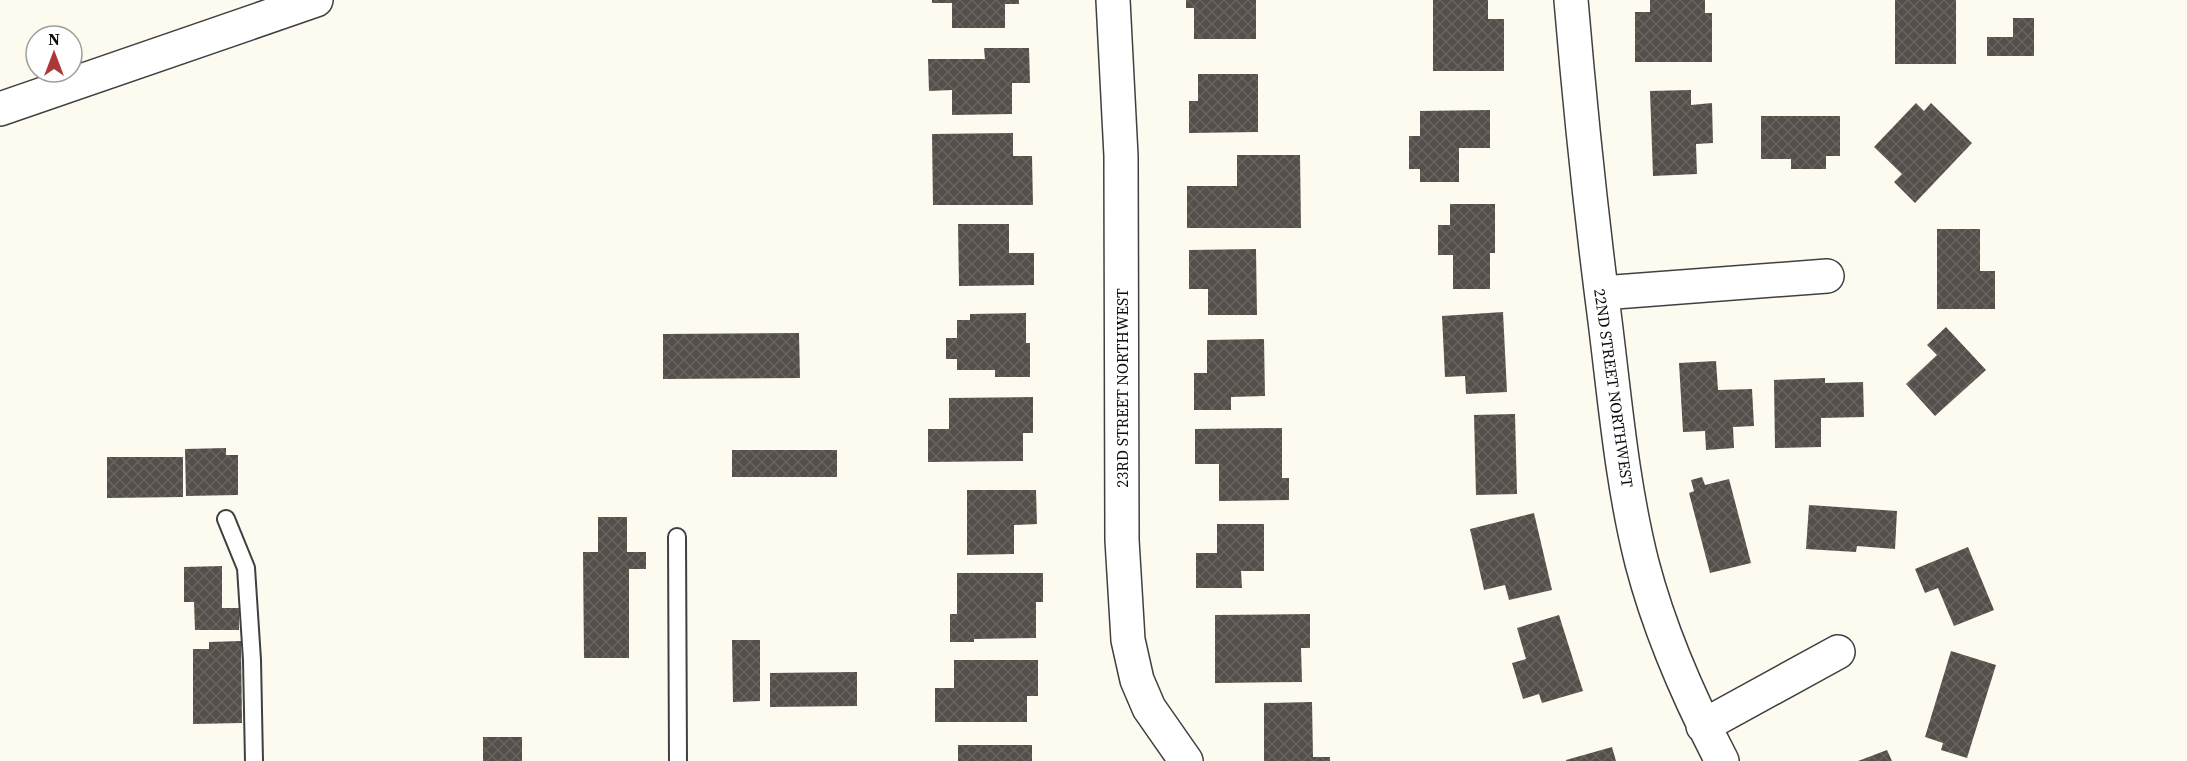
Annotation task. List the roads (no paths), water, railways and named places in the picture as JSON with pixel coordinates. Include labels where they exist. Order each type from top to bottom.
[{"type":"street","points":[[0,109],[316,0]]},
{"type":"street","name":"23RD STREET NORTHWEST","points":[[1113,0],[1121,156],[1122,540],[1128,640],[1137,680],[1149,708],[1186,761]]},
{"type":"street","name":"22ND STREET NORTHWEST","points":[[1571,0],[1579,96],[1619,432],[1642,563],[1673,655],[1703,726],[1722,761]]},
{"type":"street","points":[[1602,293],[1827,276]]},
{"type":"street","points":[[1703,726],[1838,652]]},
{"type":"lane","points":[[226,519],[246,568],[252,660],[254,761]]},
{"type":"lane","points":[[677,537],[678,761]]}]
